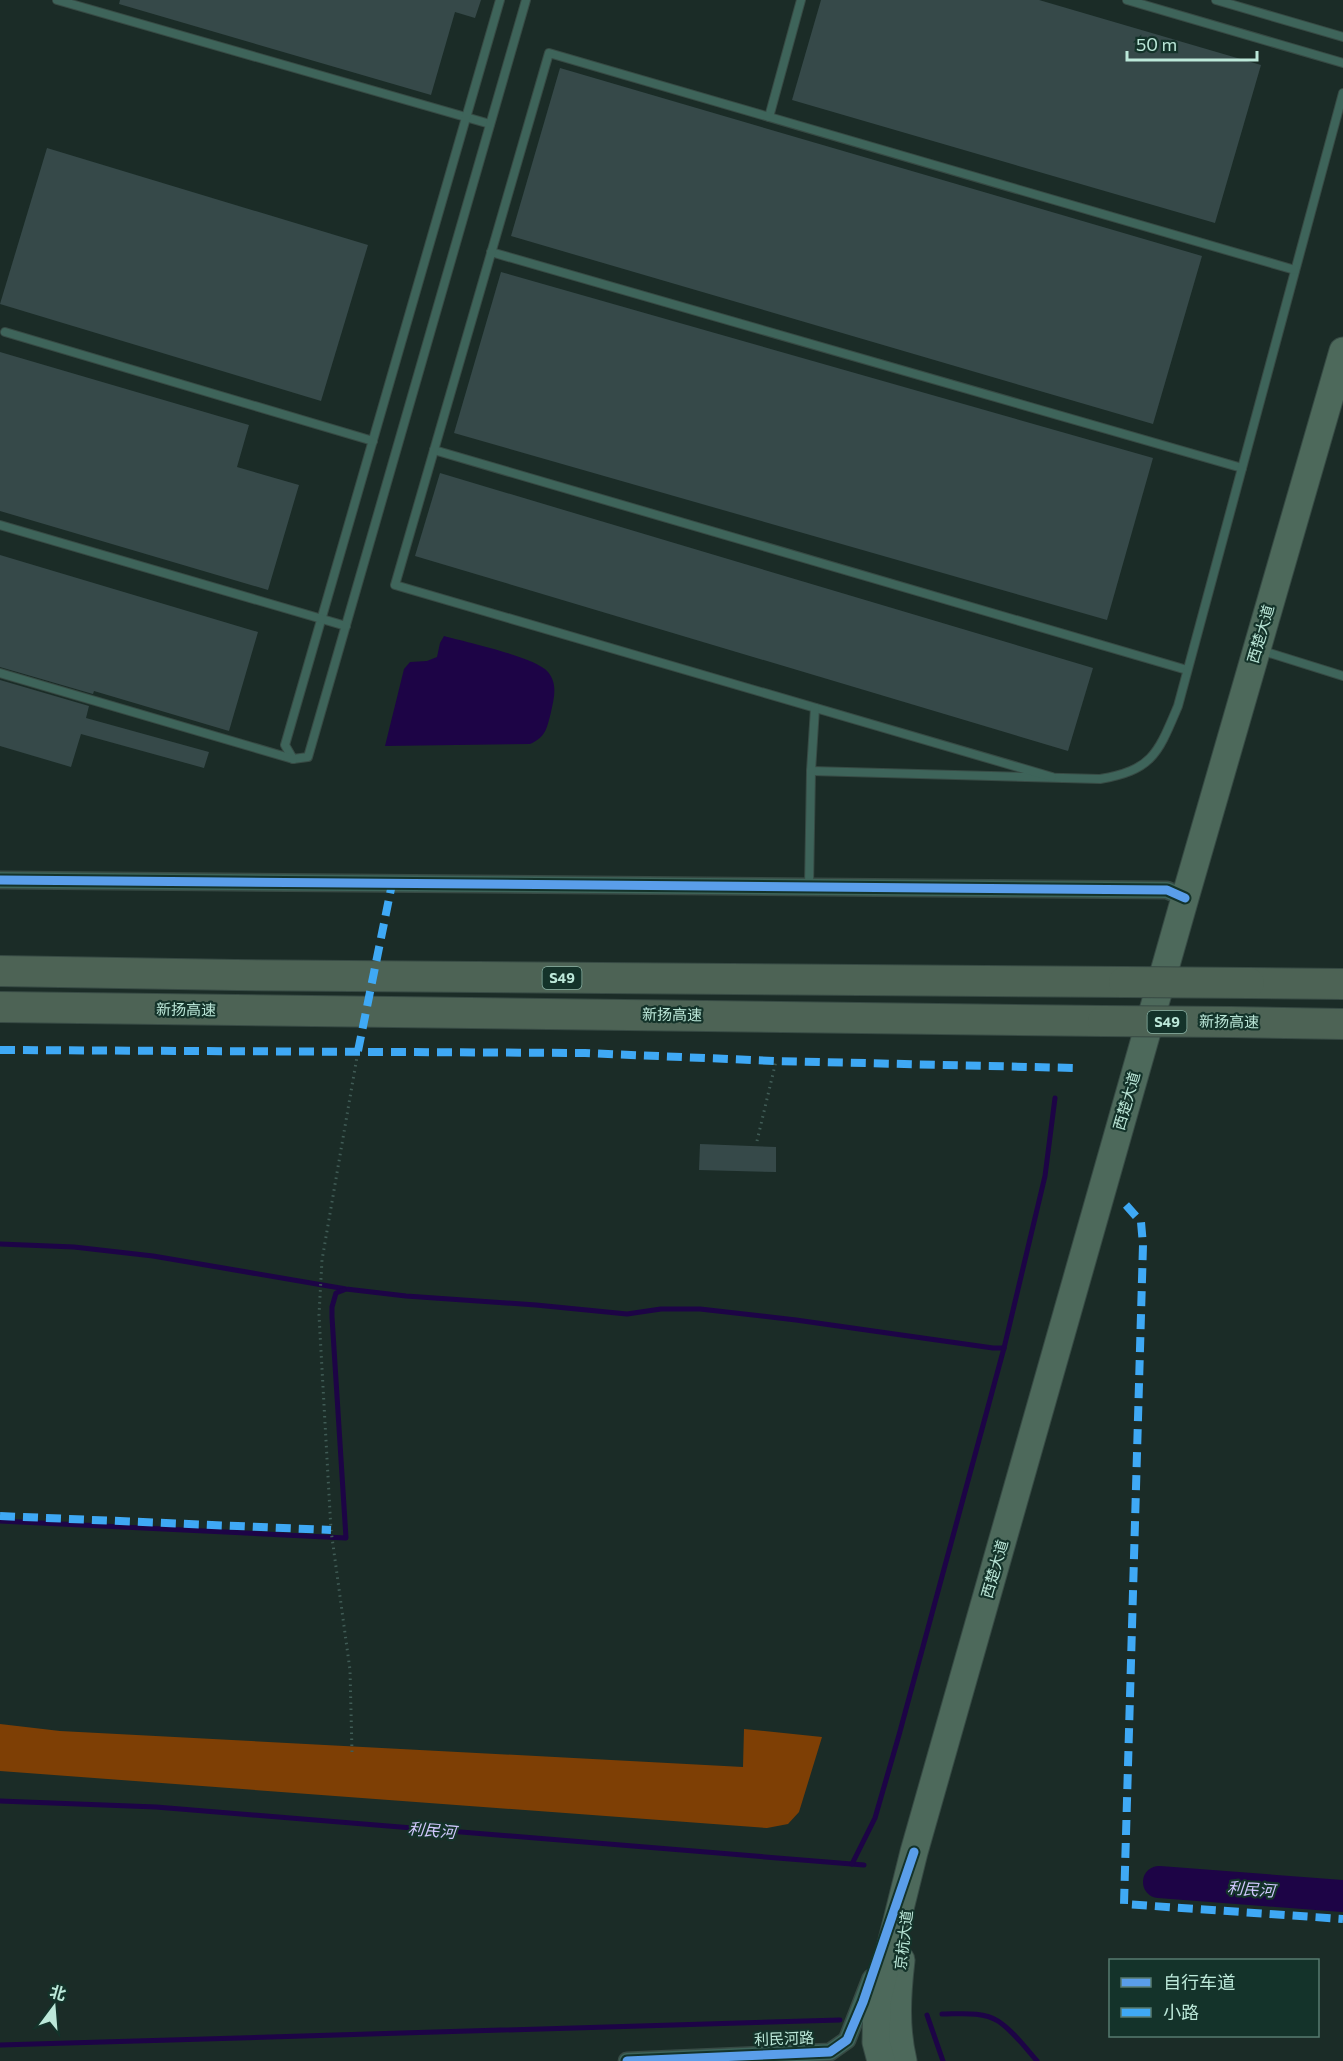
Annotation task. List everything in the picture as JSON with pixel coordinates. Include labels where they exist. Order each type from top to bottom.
[{"type":"highway","name":"S49","points":[[0,971],[248,976],[1343,984]]},
{"type":"highway","name":"新扬高速","points":[[0,1007],[1343,1024]]},
{"type":"main road","name":"西楚大道","points":[[914,1852],[1343,351]]},
{"type":"main road","name":"京杭大道","points":[[881,2061],[876,2042],[877,2001],[914,1852]]},
{"type":"main road","name":"京杭大道","points":[[903,2061],[898,2037],[897,1992],[914,1852]]},
{"type":"street","points":[[0,880],[1167,891],[1185,898]]},
{"type":"street","name":"利民河路","points":[[627,2061],[836,2057],[863,2002],[914,1852]]},
{"type":"lane","points":[[57,0],[490,124]]},
{"type":"lane","points":[[293,759],[285,745],[500,0]]},
{"type":"lane","points":[[0,673],[293,759],[308,757],[526,0]]},
{"type":"lane","points":[[769,117],[801,0]]},
{"type":"lane","points":[[1127,0],[1343,63]]},
{"type":"lane","points":[[1216,0],[1343,37]]},
{"type":"lane","points":[[1052,777],[395,585],[549,53],[1295,270]]},
{"type":"lane","points":[[811,771],[1100,778],[1125,774],[1146,764],[1165,737],[1178,706],[1343,93]]},
{"type":"lane","points":[[491,252],[1242,468]]},
{"type":"lane","points":[[5,332],[373,441]]},
{"type":"lane","points":[[434,450],[1187,670]]},
{"type":"lane","points":[[0,525],[346,626]]},
{"type":"lane","points":[[1257,648],[1343,676]]},
{"type":"lane","points":[[809,887],[811,771],[815,708]]},
{"type":"path","points":[[352,1752],[350,1671],[331,1530],[319,1315],[322,1260],[358,1051]]},
{"type":"path","points":[[757,1141],[776,1061]]},
{"type":"shaded area","points":[[444,636],[530,661],[548,672],[553,681],[554,696],[543,735],[530,744],[385,746],[404,669],[410,662],[427,661],[437,657]]},
{"type":"shaded area","points":[[0,1724],[60,1731],[743,1767],[744,1729],[822,1737],[799,1812],[788,1824],[767,1828],[0,1771]]},
{"type":"building","points":[[120,0],[481,0],[475,18],[455,12],[431,95],[119,4]]},
{"type":"building","points":[[821,0],[1039,0],[1261,65],[1215,223],[792,100]]},
{"type":"building","points":[[560,68],[1202,256],[1153,424],[511,236]]},
{"type":"building","points":[[47,148],[368,245],[321,401],[0,304]]},
{"type":"building","points":[[501,272],[1153,458],[1107,620],[454,433]]},
{"type":"building","points":[[0,352],[249,425],[237,467],[299,485],[268,590],[0,511]]},
{"type":"building","points":[[440,473],[1093,668],[1068,751],[415,556]]},
{"type":"building","points":[[0,555],[258,632],[229,731],[94,691],[93,694],[0,667]]},
{"type":"building","points":[[0,680],[89,706],[86,718],[209,752],[204,768],[81,734],[71,767],[0,746]]},
{"type":"building","points":[[700,1144],[776,1147],[776,1172],[699,1170]]},
{"type":"waterway","points":[[852,1864],[875,1818],[1004,1348],[1045,1176],[1055,1098]]},
{"type":"waterway","points":[[0,1244],[74,1247],[153,1256],[346,1289],[406,1296],[627,1314],[661,1309],[700,1309],[1004,1348]]},
{"type":"waterway","points":[[0,1521],[346,1538],[332,1317],[336,1293],[344,1290]]},
{"type":"waterway","name":"利民河","points":[[0,1801],[156,1807],[864,1865]]},
{"type":"waterway","name":"利民河","points":[[1159,1882],[1343,1896]]},
{"type":"waterway","points":[[942,2014],[971,2014],[992,2018],[1019,2039],[1037,2061]]},
{"type":"waterway","points":[[927,2015],[943,2061]]},
{"type":"waterway","points":[[0,2045],[840,2020]]},
{"type":"marked path","points":[[358,1051],[392,884]]},
{"type":"marked path","points":[[0,1050],[585,1053],[776,1061],[1074,1068]]},
{"type":"marked path","points":[[1126,1205],[1141,1222],[1143,1245],[1124,1904],[1343,1919]]},
{"type":"marked path","points":[[0,1516],[331,1530]]},
{"type":"cycle path","points":[[0,880],[1167,890],[1185,898]]},
{"type":"cycle path","points":[[627,2061],[830,2052],[847,2040],[863,2002],[914,1852]]}]
